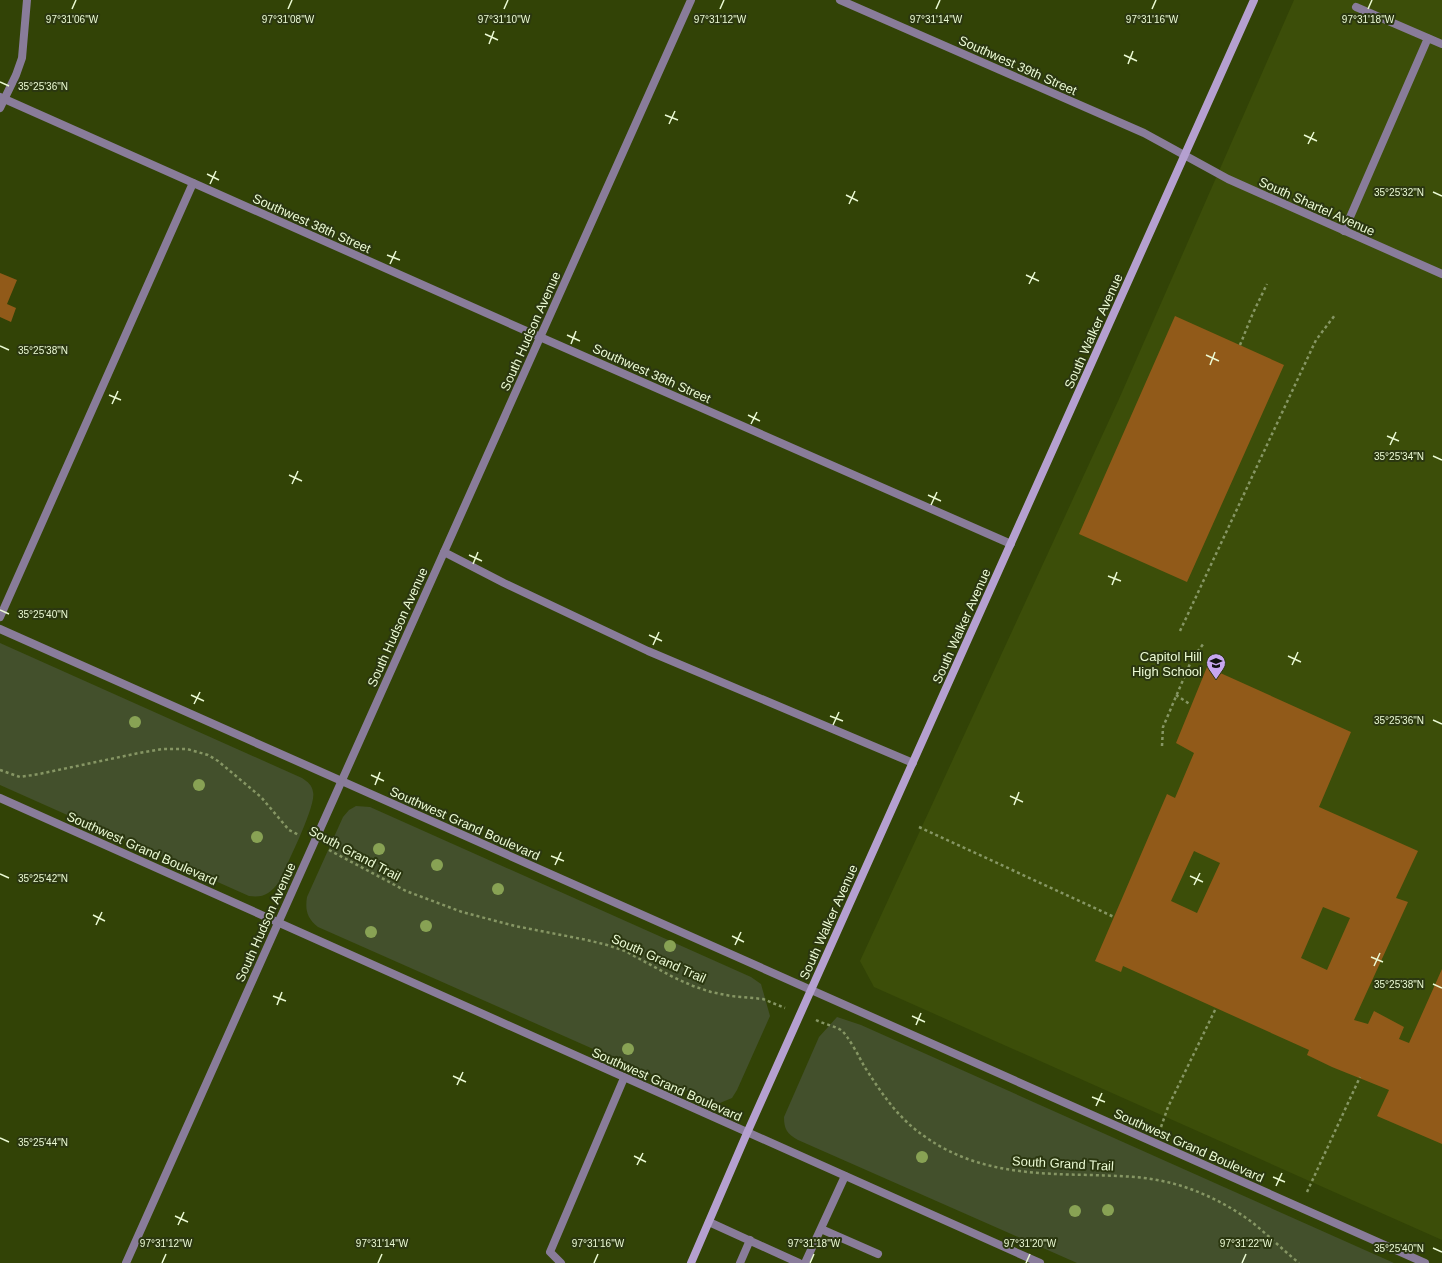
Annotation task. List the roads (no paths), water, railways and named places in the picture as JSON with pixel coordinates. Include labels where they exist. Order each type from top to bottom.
[{"type":"main road","name":"South Walker Avenue","points":[[690,1263],[1254,0]]},
{"type":"street","points":[[0,108],[2,98],[16,75],[22,58],[27,0]]},
{"type":"street","name":"South Hudson Avenue","points":[[126,1263],[691,0]]},
{"type":"street","name":"Southwest 39th Street","points":[[840,0],[1144,134],[1184,155]]},
{"type":"street","points":[[1356,7],[1442,44]]},
{"type":"street","points":[[1344,231],[1428,38]]},
{"type":"street","name":"Southwest 38th Street","points":[[2,98],[1011,544]]},
{"type":"street","name":"South Shartel Avenue","points":[[1184,155],[1228,179],[1442,274]]},
{"type":"street","points":[[0,617],[193,182]]},
{"type":"street","points":[[444,552],[504,584],[648,651],[913,763]]},
{"type":"street","name":"Southwest Grand Boulevard","points":[[0,629],[1425,1263]]},
{"type":"street","name":"Southwest Grand Boulevard","points":[[0,798],[1040,1263]]},
{"type":"street","points":[[561,1263],[550,1252],[624,1078]]},
{"type":"street","points":[[805,1263],[845,1176]]},
{"type":"street","points":[[709,1222],[799,1263]]},
{"type":"street","points":[[821,1229],[878,1254]]},
{"type":"street","points":[[740,1263],[750,1240]]},
{"type":"place","name":"Capitol Hill High School","points":[[1216,680]]}]
